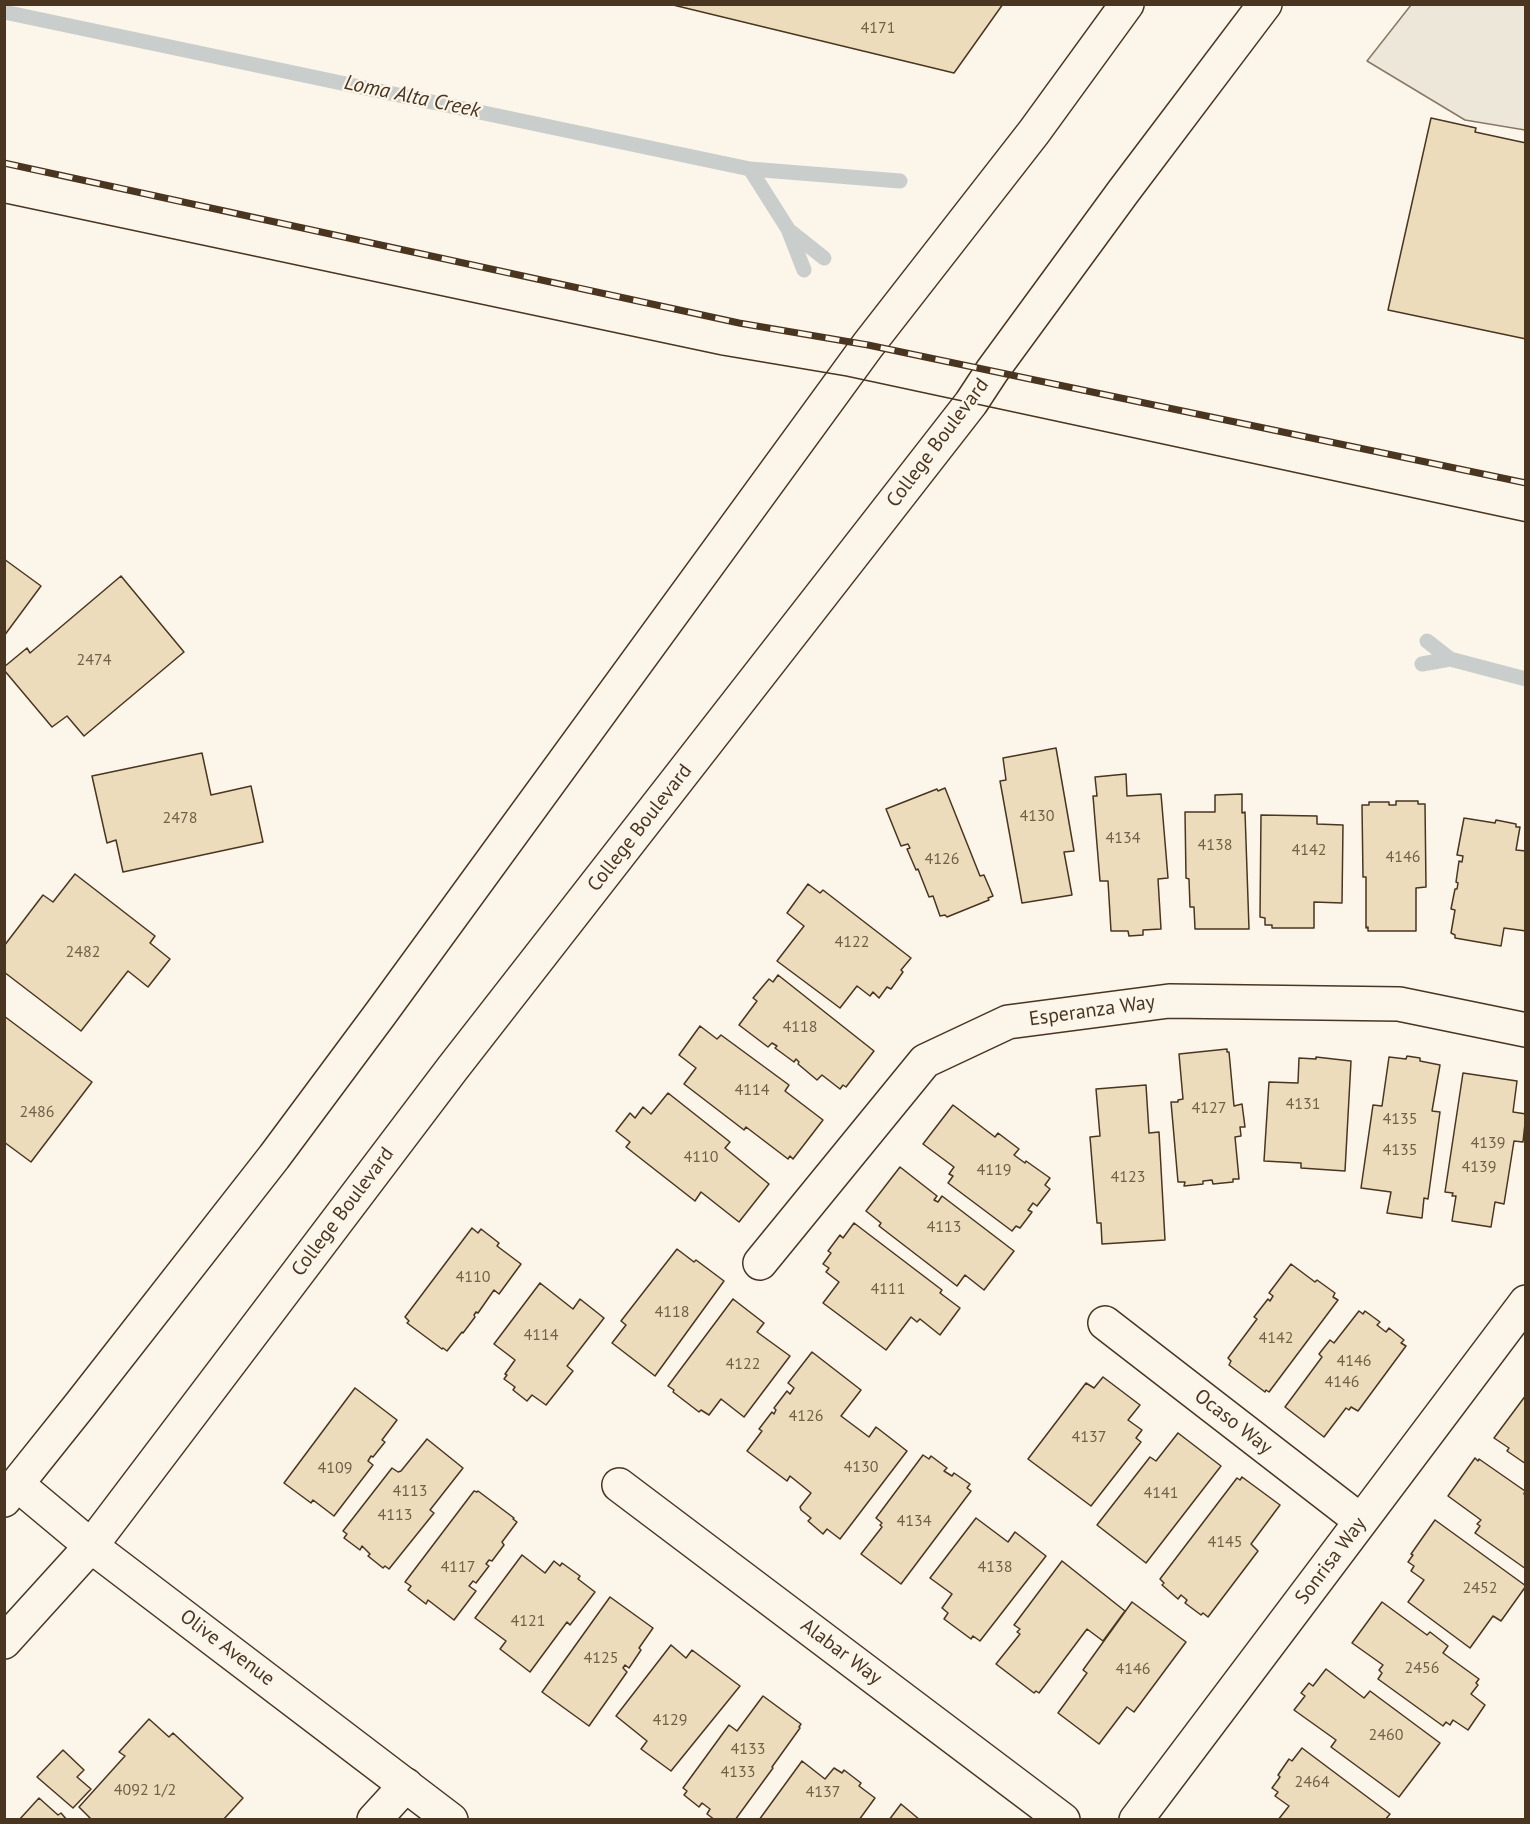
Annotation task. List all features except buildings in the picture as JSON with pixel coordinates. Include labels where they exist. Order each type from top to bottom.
[{"type":"main road","points":[[9,1487],[288,1137],[395,994],[868,345],[1034,132],[1127,4]]},
{"type":"main road","name":"College Boulevard","points":[[4,1642],[92,1546],[452,1069],[971,403],[1123,192],[1264,4]]},
{"type":"main road","name":"Esperanza Way","points":[[760,1263],[925,1061],[1008,1022],[1169,1001],[1399,1004],[1526,1030]]},
{"type":"main road","name":"Sonrisa Way","points":[[1136,1820],[1526,1302]]},
{"type":"main road","name":"Ocaso Way","points":[[1105,1323],[1361,1521]]},
{"type":"main road","name":"Alabar Way","points":[[619,1485],[1063,1820]]},
{"type":"main road","name":"Olive Avenue","points":[[9,1487],[92,1546],[451,1820]]},
{"type":"main road","points":[[374,1820],[406,1785]]},
{"type":"shaded area","points":[[1411,5],[1525,5],[1525,130],[1465,120],[1367,61]]},
{"type":"waterway","name":"Loma Alta Creek","points":[[4,12],[750,169],[900,181]]},
{"type":"waterway","name":"Loma Alta Creek","points":[[750,169],[788,229],[804,270]]},
{"type":"waterway","name":"Loma Alta Creek","points":[[790,231],[824,258]]},
{"type":"waterway","name":"Loma Alta Creek","points":[[1427,641],[1450,659],[1526,679]]},
{"type":"waterway","name":"Loma Alta Creek","points":[[1422,664],[1450,659]]},
{"type":"tram line","points":[[4,203],[721,355],[846,376],[1526,522]]},
{"type":"railway","points":[[4,163],[739,323],[868,345],[1526,483]]}]
